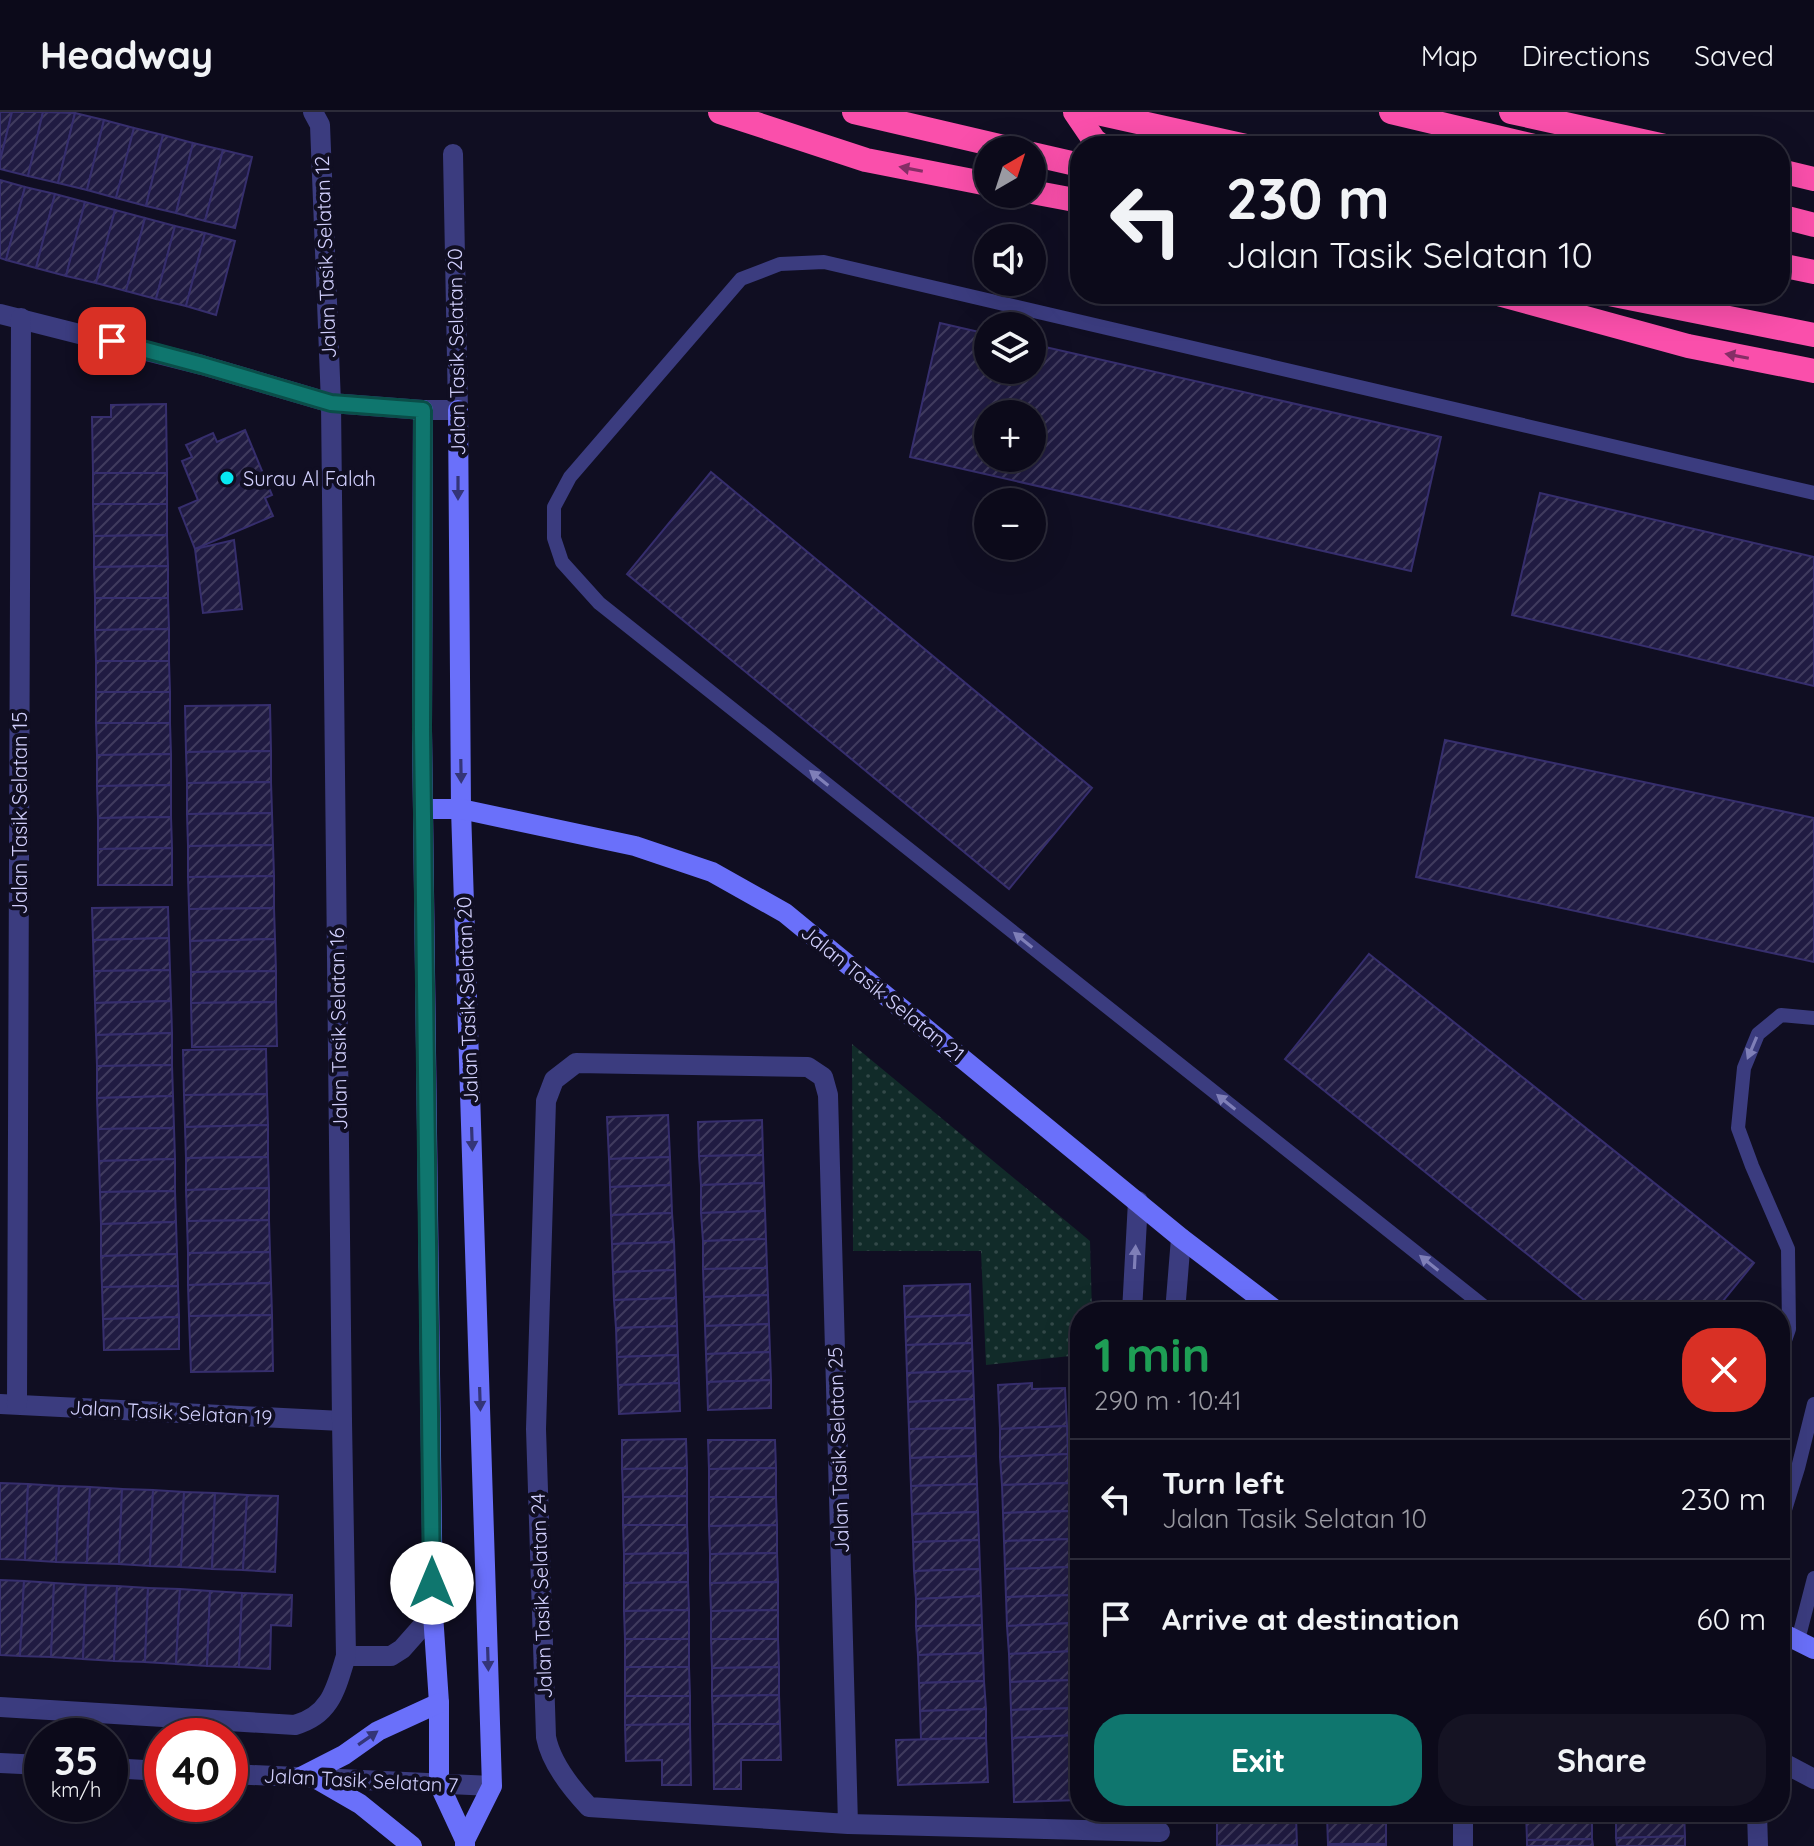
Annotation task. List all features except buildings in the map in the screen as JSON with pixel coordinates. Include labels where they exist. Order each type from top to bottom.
[{"type":"highway","points":[[720,112],[866,160],[974,181]]},
{"type":"highway","points":[[854,112],[974,140]]},
{"type":"highway","points":[[891,121],[928,112]]},
{"type":"highway","points":[[1075,112],[1091,136]]},
{"type":"highway","points":[[1093,112],[1201,136]]},
{"type":"highway","points":[[1391,112],[1492,136]]},
{"type":"highway","points":[[1511,112],[1620,136]]},
{"type":"highway","points":[[1046,157],[1070,163]]},
{"type":"highway","points":[[1790,173],[1814,179]]},
{"type":"highway","points":[[1046,195],[1070,199]]},
{"type":"highway","points":[[1790,219],[1814,225]]},
{"type":"highway","points":[[1790,267],[1814,272]]},
{"type":"highway","points":[[1535,304],[1688,346],[1814,371]]},
{"type":"highway","points":[[1659,304],[1814,335]]},
{"type":"street","name":"Jalan Tasik Selatan 12","points":[[313,112],[320,125],[331,403]]},
{"type":"street","name":"Jalan Tasik Selatan 20","points":[[453,154],[461,809],[492,1786],[465,1843]]},
{"type":"street","points":[[0,314],[202,365],[331,403],[458,410]]},
{"type":"street","name":"Jalan Tasik Selatan 15","points":[[8,1404],[21,318]]},
{"type":"street","name":"Jalan Tasik Selatan 16","points":[[0,1707],[295,1725],[311,1720],[324,1709],[336,1689],[346,1656],[331,403]]},
{"type":"street","name":"Jalan Tasik Selatan 20","points":[[423,410],[422,730],[433,1614],[439,1703],[439,1784],[465,1843]]},
{"type":"street","points":[[422,730],[460,732]]},
{"type":"street","name":"Jalan Tasik Selatan 21","points":[[424,809],[461,809],[635,846],[712,872],[785,913],[1181,1238],[1265,1302]]},
{"type":"street","name":"Jalan Tasik Selatan 24","points":[[823,1077],[808,1067],[576,1063],[554,1080],[546,1101],[536,1429],[546,1737],[549,1751],[589,1807],[848,1824],[1160,1830]]},
{"type":"street","name":"Jalan Tasik Selatan 25","points":[[823,1077],[828,1095],[848,1824]]},
{"type":"street","points":[[1133,1302],[1138,1201]]},
{"type":"street","points":[[1176,1302],[1181,1238]]},
{"type":"street","name":"Jalan Tasik Selatan 19","points":[[8,1404],[342,1421]]},
{"type":"street","points":[[346,1656],[391,1656],[402,1649],[433,1614]]},
{"type":"street","points":[[308,1778],[378,1731],[439,1703]]},
{"type":"street","points":[[0,1763],[24,1764]]},
{"type":"street","points":[[1790,1766],[1814,1779]]},
{"type":"street","name":"Jalan Tasik Selatan 7","points":[[248,1775],[492,1786]]},
{"type":"street","points":[[308,1778],[360,1804],[412,1846]]},
{"type":"street","points":[[1463,1822],[1463,1846]]},
{"type":"street","points":[[1757,1822],[1758,1846]]},
{"type":"lane","points":[[1478,1302],[599,603],[562,562],[554,538],[554,507],[570,477],[741,279],[780,264],[824,262],[1814,493]]},
{"type":"lane","points":[[1789,1302],[1788,1249],[1738,1128],[1744,1068],[1758,1034],[1781,1015],[1814,1018]]},
{"type":"lane","points":[[1790,1494],[1814,1404]]},
{"type":"lane","points":[[1797,1640],[1814,1578]]},
{"type":"green space","points":[[852,1044],[1090,1241],[1092,1302],[1070,1302],[1070,1356],[986,1365],[981,1251],[853,1251]]},
{"type":"place","name":"Surau Al Falah","points":[[227,478]]},
{"type":"route","points":[[112,341],[331,403],[423,410],[422,730],[432,1583]]}]
